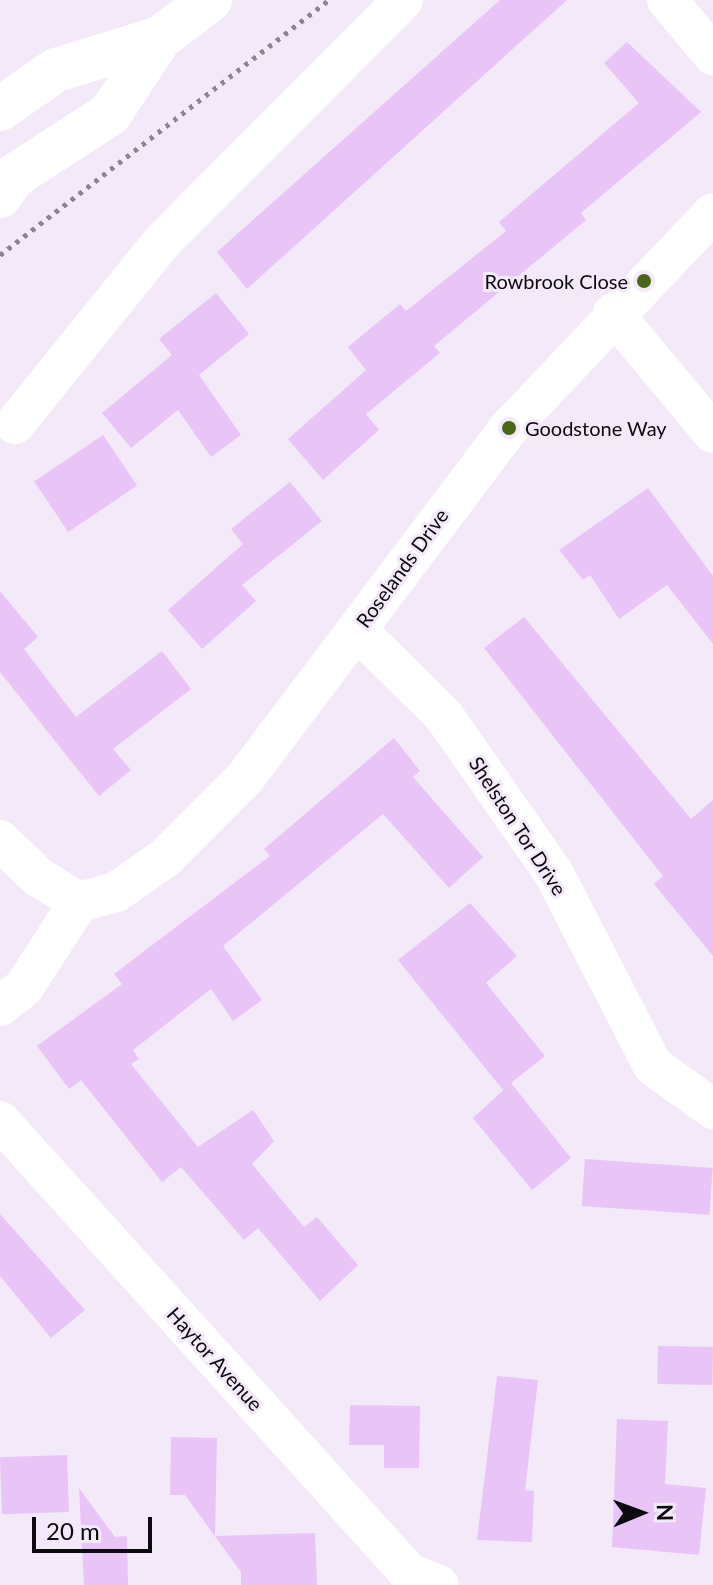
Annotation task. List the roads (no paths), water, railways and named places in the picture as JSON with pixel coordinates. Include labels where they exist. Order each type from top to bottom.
[{"type":"main road","points":[[5,183],[110,114],[160,38],[210,0]]},
{"type":"main road","points":[[0,109],[56,70],[160,38]]},
{"type":"street","points":[[15,424],[160,244],[403,0]]},
{"type":"street","points":[[667,0],[713,55]]},
{"type":"street","name":"Roselands Drive","points":[[79,902],[116,892],[165,858],[245,778],[509,428],[613,313],[713,213]]},
{"type":"street","points":[[613,313],[713,433]]},
{"type":"street","name":"Shelston Tor Drive","points":[[357,630],[444,716],[553,872],[653,1066],[713,1109]]},
{"type":"street","points":[[0,840],[38,877],[79,902],[24,987],[0,1006]]},
{"type":"street","name":"Haytor Avenue","points":[[0,1121],[417,1581]]},
{"type":"place","name":"Rowbrook Close","points":[[644,281]]},
{"type":"place","name":"Goodstone Way","points":[[509,428]]}]
